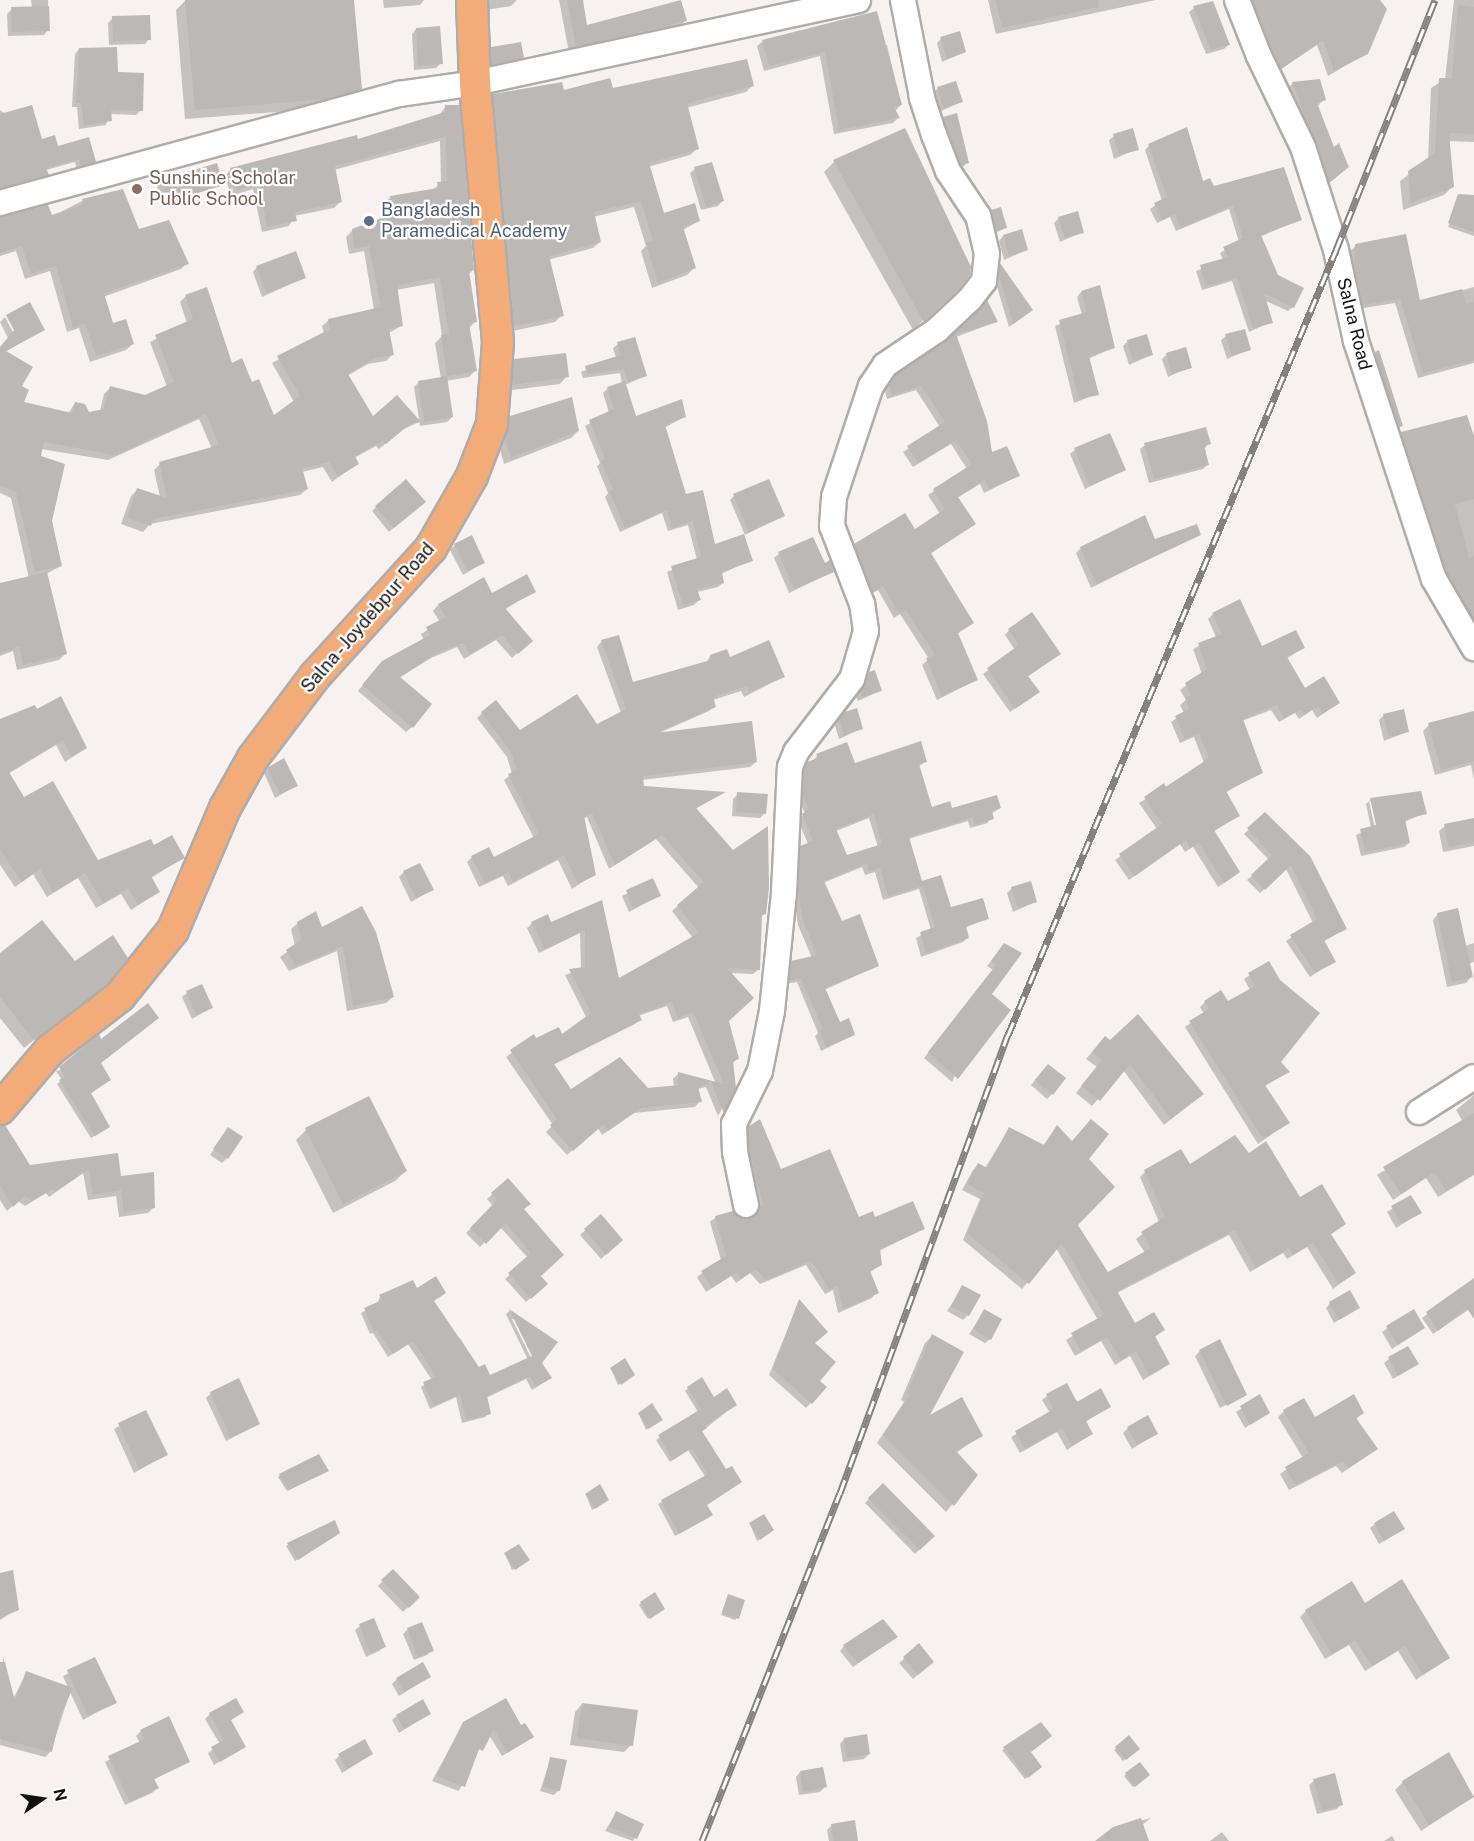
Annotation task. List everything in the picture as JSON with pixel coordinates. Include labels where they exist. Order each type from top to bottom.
[{"type":"main road","name":"Salna - Joydebpur Road","points":[[0,1109],[50,1050],[120,996],[173,930],[225,808],[253,758],[315,676],[431,548],[472,477],[492,424],[498,342],[475,83],[472,0]]},
{"type":"street","points":[[0,203],[399,94],[475,83],[858,0]]},
{"type":"street","points":[[746,1204],[735,1152],[734,1124],[760,1071],[772,1011],[784,892],[790,767],[796,752],[852,679],[866,631],[862,604],[832,526],[834,497],[871,386],[885,365],[937,330],[970,299],[984,281],[987,254],[978,216],[948,171],[934,135],[922,97],[903,0]]},
{"type":"street","name":"Salna Road","points":[[1237,0],[1259,56],[1303,147],[1336,250],[1356,341],[1434,579],[1474,648]]},
{"type":"street","points":[[1419,1112],[1474,1077]]},
{"type":"building","points":[[185,0],[354,0],[362,89],[327,99],[195,110]]},
{"type":"building","points":[[567,0],[583,0],[587,25],[681,0],[687,21],[576,47]]},
{"type":"building","points":[[996,0],[1098,0],[1099,7],[1002,28]]},
{"type":"building","points":[[1252,0],[1380,0],[1387,9],[1368,54],[1334,71],[1323,40],[1281,69]]},
{"type":"building","points":[[1213,1],[1230,45],[1211,50],[1193,6]]},
{"type":"building","points":[[1458,5],[1474,7],[1474,134],[1449,133],[1454,187],[1411,203],[1408,171],[1435,153],[1439,78],[1452,78]]},
{"type":"building","points":[[49,6],[50,31],[12,32],[11,7]]},
{"type":"building","points":[[877,11],[902,105],[894,107],[900,118],[839,130],[825,52],[769,66],[762,40]]},
{"type":"building","points":[[150,15],[151,40],[113,41],[112,16]]},
{"type":"building","points":[[440,26],[443,64],[418,66],[416,28]]},
{"type":"building","points":[[960,31],[966,52],[947,59],[940,37]]},
{"type":"building","points":[[521,42],[524,58],[492,65],[491,47]]},
{"type":"building","points":[[117,47],[118,72],[144,73],[143,111],[111,110],[112,121],[84,125],[81,103],[76,103],[79,48]]},
{"type":"building","points":[[747,59],[754,86],[687,103],[699,149],[649,163],[664,213],[695,203],[700,221],[683,227],[696,268],[658,283],[646,243],[653,241],[641,201],[594,212],[601,242],[549,256],[564,316],[514,326],[493,94],[562,82],[564,90],[610,78],[613,88]]},
{"type":"building","points":[[1320,79],[1326,100],[1317,103],[1334,147],[1339,143],[1349,167],[1329,183],[1292,82]]},
{"type":"building","points":[[956,81],[963,102],[943,108],[937,87]]},
{"type":"building","points":[[32,105],[42,139],[55,135],[58,146],[89,137],[96,162],[81,166],[79,159],[46,168],[49,175],[0,188],[0,114]]},
{"type":"building","points":[[445,105],[460,105],[474,270],[469,271],[477,322],[469,323],[477,371],[447,376],[441,335],[449,334],[440,277],[397,285],[403,326],[389,329],[394,355],[375,358],[348,374],[373,416],[397,395],[421,422],[410,424],[386,444],[382,441],[355,456],[359,464],[338,477],[329,462],[302,468],[308,489],[153,519],[151,526],[127,518],[137,488],[167,498],[159,462],[219,445],[206,414],[115,455],[44,442],[41,456],[65,464],[52,521],[62,566],[35,572],[16,492],[0,485],[0,347],[14,330],[6,315],[30,302],[45,330],[6,351],[33,367],[22,386],[29,390],[24,402],[72,413],[75,402],[85,404],[89,412],[104,409],[110,386],[145,395],[174,382],[155,335],[193,319],[185,295],[207,287],[232,363],[242,358],[252,382],[259,379],[274,415],[300,396],[277,356],[330,329],[328,319],[381,307],[369,246],[354,248],[352,229],[395,213],[390,196],[438,188],[437,182],[447,181],[446,136],[335,166],[342,202],[295,212],[297,221],[267,227],[259,184],[237,190],[230,168],[357,135],[358,139],[445,112]]},
{"type":"building","points":[[957,113],[969,163],[961,165],[943,117]]},
{"type":"building","points":[[1187,127],[1203,181],[1210,178],[1214,186],[1284,167],[1302,220],[1261,235],[1278,275],[1304,288],[1294,308],[1264,293],[1273,323],[1253,328],[1237,278],[1206,286],[1200,265],[1228,257],[1223,247],[1243,238],[1233,205],[1181,228],[1175,214],[1162,220],[1154,203],[1167,197],[1148,144]]},
{"type":"building","points":[[905,128],[971,267],[970,275],[959,289],[924,322],[833,160]]},
{"type":"building","points":[[1133,128],[1139,150],[1119,155],[1113,134]]},
{"type":"building","points":[[712,162],[724,201],[706,207],[694,167]]},
{"type":"building","points":[[217,163],[224,185],[168,202],[161,180]]},
{"type":"building","points":[[123,189],[139,229],[169,220],[189,264],[104,293],[113,323],[126,319],[134,344],[96,356],[85,323],[73,327],[56,265],[31,274],[22,246],[0,253],[0,217],[48,205],[52,215],[84,204],[82,199]]},
{"type":"building","points":[[1458,194],[1474,195],[1474,232],[1448,223]]},
{"type":"building","points":[[1001,207],[1007,228],[996,231],[991,210]]},
{"type":"building","points":[[1078,211],[1084,233],[1065,238],[1058,217]]},
{"type":"building","points":[[1022,229],[1028,250],[1009,256],[1003,235]]},
{"type":"building","points":[[1406,234],[1420,300],[1462,289],[1466,304],[1474,302],[1474,360],[1423,373],[1400,299],[1363,305],[1354,266],[1355,244]]},
{"type":"building","points":[[296,251],[306,278],[267,293],[256,266]]},
{"type":"building","points":[[1000,263],[1033,310],[1013,324],[999,275]]},
{"type":"building","points":[[1100,285],[1115,348],[1089,356],[1099,395],[1079,399],[1059,320],[1087,312],[1081,291]]},
{"type":"building","points":[[987,300],[998,322],[956,334],[987,421],[992,452],[1007,446],[1020,476],[989,489],[985,480],[958,497],[976,524],[931,553],[974,623],[958,633],[978,680],[942,696],[926,658],[935,655],[906,610],[900,614],[883,586],[873,592],[854,544],[905,513],[915,529],[945,509],[933,489],[972,464],[956,440],[918,463],[907,446],[945,422],[921,386],[892,395],[889,384],[895,375],[947,340]]},
{"type":"building","points":[[1245,329],[1251,350],[1232,356],[1225,334]]},
{"type":"building","points":[[1147,334],[1153,355],[1133,361],[1127,340]]},
{"type":"building","points":[[635,337],[647,376],[628,382],[624,369],[587,374],[585,366],[621,355],[617,342]]},
{"type":"building","points":[[1186,347],[1192,368],[1172,374],[1166,353]]},
{"type":"building","points":[[1379,350],[1403,426],[1399,427],[1375,352]]},
{"type":"building","points":[[566,353],[569,377],[512,385],[514,359]]},
{"type":"building","points":[[447,376],[453,417],[424,422],[418,381]]},
{"type":"building","points":[[625,381],[636,416],[682,399],[686,417],[665,425],[686,494],[703,490],[715,544],[744,534],[753,561],[722,572],[724,583],[697,589],[701,600],[683,606],[671,566],[701,557],[693,521],[672,528],[667,510],[625,528],[609,491],[613,489],[601,461],[605,459],[589,420],[614,409],[607,387]]},
{"type":"building","points":[[572,397],[579,431],[511,458],[505,438],[510,416]]},
{"type":"building","points":[[1467,415],[1474,436],[1474,499],[1455,504],[1469,558],[1474,556],[1474,620],[1447,573],[1401,432]]},
{"type":"building","points":[[1206,427],[1211,444],[1204,446],[1209,465],[1154,479],[1144,443]]},
{"type":"building","points":[[1110,433],[1126,470],[1090,486],[1074,448]]},
{"type":"building","points":[[406,479],[426,502],[394,528],[375,506]]},
{"type":"building","points":[[769,479],[785,516],[749,532],[733,494]]},
{"type":"building","points":[[1145,515],[1155,539],[1197,524],[1201,535],[1096,584],[1080,547]]},
{"type":"building","points":[[472,535],[485,563],[467,571],[454,544]]},
{"type":"building","points":[[813,537],[825,563],[830,560],[834,572],[794,589],[778,552]]},
{"type":"building","points":[[47,572],[67,654],[23,665],[19,646],[0,654],[0,583]]},
{"type":"building","points":[[527,574],[536,592],[505,608],[533,641],[518,654],[502,635],[470,654],[463,643],[438,652],[400,677],[432,704],[413,728],[362,685],[382,661],[430,635],[426,627],[446,617],[438,604],[484,577],[492,593]]},
{"type":"building","points":[[1240,599],[1262,646],[1296,630],[1305,648],[1287,657],[1305,688],[1324,676],[1340,703],[1322,714],[1318,706],[1304,715],[1301,709],[1284,718],[1277,705],[1243,719],[1263,773],[1226,791],[1240,816],[1214,830],[1240,872],[1224,883],[1199,843],[1190,848],[1186,840],[1135,876],[1119,854],[1162,824],[1144,797],[1164,783],[1166,787],[1209,758],[1199,733],[1185,739],[1175,716],[1189,709],[1185,698],[1191,695],[1185,683],[1207,669],[1198,643],[1222,634],[1212,613]]},
{"type":"building","points":[[1032,612],[1061,654],[1028,676],[1040,692],[1015,709],[987,668],[1019,645],[1008,629]]},
{"type":"building","points":[[619,635],[633,682],[711,660],[710,655],[727,649],[730,657],[769,640],[785,677],[749,692],[747,686],[713,697],[716,707],[655,733],[752,721],[757,762],[643,776],[644,786],[726,792],[696,808],[733,850],[768,826],[769,888],[766,914],[762,915],[760,970],[727,968],[754,998],[729,1021],[739,1059],[733,1061],[736,1088],[724,1113],[711,1082],[698,1087],[702,1102],[641,1108],[608,1131],[604,1124],[573,1151],[550,1125],[557,1119],[510,1050],[534,1034],[536,1038],[559,1027],[562,1034],[591,1013],[569,969],[585,967],[585,930],[545,949],[531,922],[548,914],[551,922],[602,900],[619,978],[699,933],[677,905],[704,882],[662,835],[615,865],[592,813],[584,816],[596,875],[578,884],[564,855],[513,882],[509,872],[485,883],[471,856],[489,847],[494,857],[539,834],[508,774],[517,770],[511,752],[481,712],[496,700],[520,730],[577,694],[597,724],[626,709],[601,640]],"holes":[[[672,1002],[678,1018],[693,1012],[724,1084],[678,1072],[679,1085],[648,1088],[620,1057],[571,1089],[554,1064],[642,1020],[639,1014]]]},
{"type":"building","points":[[875,670],[882,691],[862,697],[860,691],[869,672]]},
{"type":"building","points":[[61,696],[87,748],[72,757],[63,740],[9,772],[24,797],[53,781],[98,860],[151,839],[154,845],[172,835],[185,858],[151,876],[160,892],[138,905],[128,888],[103,903],[85,873],[53,892],[40,869],[22,882],[0,850],[0,719],[35,705],[37,709]]},
{"type":"building","points":[[857,708],[863,729],[844,735],[839,719],[845,712]]},
{"type":"building","points":[[1404,709],[1409,732],[1389,737],[1383,714]]},
{"type":"building","points":[[1474,711],[1474,761],[1441,770],[1428,723]]},
{"type":"building","points":[[921,741],[927,762],[919,764],[932,807],[950,801],[952,808],[997,795],[1001,808],[992,811],[994,819],[975,825],[973,817],[909,837],[922,881],[941,875],[951,907],[983,898],[989,919],[966,926],[969,938],[926,953],[920,932],[935,927],[923,886],[888,896],[880,868],[869,871],[867,863],[824,881],[842,921],[860,914],[879,966],[825,988],[840,1022],[849,1018],[855,1035],[826,1047],[819,1030],[823,1029],[801,978],[789,981],[791,961],[817,955],[803,920],[798,892],[800,846],[813,841],[802,814],[809,809],[803,794],[804,770],[807,762],[818,758],[816,754],[847,742],[855,763]],"holes":[[[874,814],[882,844],[847,855],[836,829]]]},
{"type":"building","points":[[284,758],[298,786],[280,794],[267,768]]},
{"type":"building","points":[[1421,791],[1427,814],[1405,819],[1410,843],[1365,852],[1360,829],[1376,825],[1370,798]]},
{"type":"building","points":[[737,792],[768,794],[766,814],[736,812]]},
{"type":"building","points":[[1265,812],[1310,856],[1347,929],[1324,940],[1336,962],[1315,973],[1290,935],[1317,919],[1291,865],[1265,890],[1251,875],[1272,855],[1247,828]]},
{"type":"building","points":[[1474,818],[1474,842],[1449,847],[1444,824]]},
{"type":"building","points":[[420,863],[434,890],[416,898],[403,871]]},
{"type":"building","points":[[653,878],[661,896],[633,908],[626,890]]},
{"type":"building","points":[[1031,881],[1037,902],[1018,908],[1011,887]]},
{"type":"building","points":[[362,906],[376,932],[394,997],[353,1006],[343,946],[296,966],[286,950],[301,940],[297,922],[316,911],[322,927]]},
{"type":"building","points":[[1458,908],[1473,977],[1452,982],[1437,913]]},
{"type":"building","points":[[42,920],[75,961],[113,935],[128,958],[108,984],[34,1040],[0,997],[0,953]]},
{"type":"building","points":[[1004,943],[1022,953],[992,994],[1011,1010],[958,1079],[928,1052],[996,965],[991,961]]},
{"type":"building","points":[[1269,961],[1280,980],[1320,1013],[1281,1062],[1290,1072],[1265,1085],[1290,1123],[1263,1139],[1189,1021],[1209,1009],[1204,1001],[1221,990],[1228,1001],[1255,986],[1248,973]]},
{"type":"building","points":[[202,984],[213,1008],[196,1015],[186,991]]},
{"type":"building","points":[[148,1003],[159,1018],[101,1063],[111,1080],[91,1093],[110,1127],[95,1136],[59,1080],[65,1077],[59,1067],[99,1034],[101,1039]]},
{"type":"building","points":[[1138,1014],[1204,1094],[1171,1119],[1130,1064],[1100,1101],[1081,1086],[1102,1060],[1092,1052],[1105,1036],[1110,1040]]},
{"type":"building","points":[[1048,1064],[1066,1078],[1053,1095],[1035,1080]]},
{"type":"building","points":[[369,1096],[407,1171],[343,1204],[305,1128]]},
{"type":"building","points":[[1474,1113],[1474,1174],[1446,1191],[1434,1172],[1401,1194],[1383,1167]]},
{"type":"building","points":[[760,1119],[781,1169],[830,1149],[859,1217],[873,1211],[875,1217],[913,1201],[925,1229],[880,1249],[882,1265],[870,1271],[879,1293],[843,1309],[838,1286],[830,1290],[811,1261],[766,1280],[756,1269],[741,1279],[737,1272],[712,1288],[701,1271],[726,1256],[715,1216],[733,1211],[741,1218],[749,1219],[763,1204],[749,1150],[748,1127]]},
{"type":"building","points":[[1091,1119],[1109,1134],[1089,1159],[1115,1187],[1078,1225],[1108,1272],[1151,1248],[1141,1232],[1165,1217],[1144,1170],[1181,1149],[1190,1164],[1235,1135],[1249,1153],[1266,1141],[1300,1197],[1322,1184],[1346,1224],[1331,1234],[1356,1273],[1339,1284],[1313,1243],[1293,1255],[1289,1248],[1256,1268],[1235,1230],[1117,1291],[1135,1323],[1154,1312],[1165,1330],[1155,1336],[1170,1364],[1149,1375],[1136,1351],[1121,1360],[1107,1337],[1081,1351],[1071,1333],[1104,1315],[1062,1243],[1029,1284],[967,1233],[984,1193],[967,1184],[978,1163],[987,1168],[1009,1127],[1044,1145],[1057,1125],[1072,1141]]},
{"type":"building","points":[[5,1125],[30,1165],[118,1153],[121,1176],[154,1172],[155,1208],[124,1212],[121,1190],[93,1195],[89,1169],[55,1192],[53,1189],[32,1201],[25,1196],[13,1207],[0,1185],[0,1126]]},
{"type":"building","points":[[228,1127],[243,1137],[228,1159],[213,1149]]},
{"type":"building","points":[[508,1178],[531,1204],[524,1209],[564,1255],[541,1276],[548,1284],[531,1299],[508,1273],[531,1253],[506,1223],[486,1244],[470,1228],[497,1200],[491,1193]]},
{"type":"building","points":[[1411,1195],[1422,1213],[1401,1224],[1391,1206]]},
{"type":"building","points":[[601,1214],[623,1240],[606,1255],[584,1229]]},
{"type":"building","points":[[436,1276],[446,1293],[434,1301],[479,1367],[485,1364],[490,1375],[532,1356],[509,1309],[558,1342],[542,1363],[552,1378],[536,1387],[530,1376],[487,1396],[491,1414],[466,1420],[460,1395],[434,1406],[423,1382],[436,1377],[417,1346],[412,1342],[393,1354],[377,1330],[374,1332],[364,1308],[382,1300],[379,1295],[413,1280],[417,1288]]},
{"type":"building","points":[[1474,1278],[1474,1319],[1467,1308],[1438,1331],[1426,1312]]},
{"type":"building","points":[[962,1285],[981,1295],[969,1316],[951,1306]]},
{"type":"building","points":[[1350,1290],[1360,1308],[1339,1320],[1329,1302]]},
{"type":"building","points":[[799,1299],[828,1332],[815,1343],[836,1362],[820,1381],[827,1387],[812,1404],[773,1369]]},
{"type":"building","points":[[984,1309],[1002,1319],[991,1340],[973,1329]]},
{"type":"building","points":[[1414,1309],[1425,1328],[1398,1345],[1386,1326]]},
{"type":"building","points":[[932,1334],[964,1352],[930,1415],[962,1397],[983,1436],[956,1451],[978,1475],[954,1506],[883,1435],[910,1395],[907,1392]]},
{"type":"building","points":[[1220,1339],[1247,1395],[1227,1406],[1199,1350]]},
{"type":"building","points":[[1408,1346],[1419,1364],[1398,1376],[1388,1357]]},
{"type":"building","points":[[625,1358],[635,1375],[621,1385],[610,1368]]},
{"type":"building","points":[[702,1377],[714,1397],[727,1388],[737,1405],[706,1425],[707,1428],[702,1431],[726,1469],[732,1466],[742,1482],[707,1505],[713,1515],[679,1534],[661,1500],[708,1474],[692,1448],[673,1460],[658,1435],[701,1409],[687,1387]]},
{"type":"building","points":[[239,1378],[260,1424],[231,1438],[210,1392]]},
{"type":"building","points":[[1067,1383],[1077,1402],[1101,1388],[1111,1407],[1086,1421],[1093,1434],[1072,1446],[1062,1428],[1025,1449],[1015,1431],[1054,1409],[1046,1394]]},
{"type":"building","points":[[1260,1394],[1270,1413],[1250,1425],[1240,1406]]},
{"type":"building","points":[[1354,1394],[1364,1413],[1356,1418],[1378,1449],[1349,1468],[1343,1461],[1295,1485],[1285,1467],[1309,1453],[1283,1410],[1304,1398],[1315,1417]]},
{"type":"building","points":[[652,1403],[663,1420],[648,1429],[638,1413]]},
{"type":"building","points":[[146,1410],[168,1455],[139,1469],[118,1423]]},
{"type":"building","points":[[1148,1415],[1158,1434],[1137,1445],[1127,1427]]},
{"type":"building","points":[[319,1454],[329,1471],[289,1490],[279,1474]]},
{"type":"building","points":[[883,1483],[935,1536],[920,1550],[868,1498]]},
{"type":"building","points":[[600,1484],[609,1500],[595,1509],[585,1494]]},
{"type":"building","points":[[1394,1511],[1405,1529],[1384,1541],[1374,1523]]},
{"type":"building","points":[[764,1514],[774,1530],[760,1540],[749,1523]]},
{"type":"building","points":[[335,1520],[340,1533],[298,1560],[287,1543]]},
{"type":"building","points":[[519,1544],[530,1560],[515,1570],[504,1553]]},
{"type":"building","points":[[393,1569],[420,1597],[409,1608],[381,1580]]},
{"type":"building","points":[[13,1570],[19,1610],[0,1618],[0,1573]]},
{"type":"building","points":[[1402,1579],[1450,1658],[1423,1675],[1405,1646],[1372,1666],[1355,1640],[1332,1654],[1305,1610],[1352,1581],[1365,1603]]},
{"type":"building","points":[[655,1592],[665,1609],[650,1619],[640,1602]]},
{"type":"building","points":[[728,1594],[745,1600],[739,1619],[722,1613]]},
{"type":"building","points":[[374,1618],[386,1647],[370,1653],[359,1624]]},
{"type":"building","points":[[883,1619],[898,1637],[858,1663],[843,1645]]},
{"type":"building","points":[[422,1622],[434,1651],[418,1657],[407,1628]]},
{"type":"building","points":[[919,1643],[934,1662],[918,1675],[903,1657]]},
{"type":"building","points":[[95,1657],[117,1703],[88,1716],[67,1670]]},
{"type":"building","points":[[0,1662],[5,1662],[15,1701],[26,1671],[73,1688],[60,1717],[52,1752],[0,1739]]},
{"type":"building","points":[[423,1662],[431,1677],[404,1692],[396,1678]]},
{"type":"building","points":[[236,1698],[244,1712],[231,1720],[246,1747],[220,1762],[211,1747],[224,1740],[209,1713]]},
{"type":"building","points":[[506,1698],[521,1725],[525,1723],[534,1737],[507,1753],[494,1729],[483,1751],[479,1749],[465,1787],[436,1776],[463,1722]]},
{"type":"building","points":[[423,1699],[431,1714],[404,1729],[396,1715]]},
{"type":"building","points":[[582,1703],[638,1710],[633,1746],[577,1738]]},
{"type":"building","points":[[169,1716],[190,1762],[154,1779],[159,1788],[130,1802],[108,1756],[145,1739],[140,1730]]},
{"type":"building","points":[[1041,1722],[1052,1736],[1031,1752],[1042,1767],[1028,1778],[1003,1747]]},
{"type":"building","points":[[867,1734],[870,1754],[847,1758],[844,1738]]},
{"type":"building","points":[[1129,1735],[1140,1749],[1126,1760],[1115,1747]]},
{"type":"building","points":[[365,1739],[373,1754],[347,1769],[338,1754]]},
{"type":"building","points":[[1449,1752],[1474,1797],[1429,1825],[1402,1781]]},
{"type":"building","points":[[550,1757],[567,1760],[560,1791],[543,1787]]},
{"type":"building","points":[[1140,1762],[1150,1775],[1135,1787],[1125,1773]]},
{"type":"building","points":[[823,1767],[827,1787],[803,1792],[800,1771]]},
{"type":"building","points":[[1335,1773],[1343,1805],[1322,1811],[1313,1779]]},
{"type":"building","points":[[616,1811],[644,1824],[637,1839],[609,1827]]},
{"type":"building","points":[[1141,1818],[1149,1841],[1095,1841],[1113,1827]]},
{"type":"building","points":[[855,1820],[858,1841],[834,1841],[831,1824]]},
{"type":"railway","points":[[702,1841],[840,1493],[1008,1035],[1336,250],[1435,0]]},
{"type":"place","name":"Sunshine Scholar Public School","points":[[137,189]]},
{"type":"place","name":"Bangladesh Paramedical Academy","points":[[369,221]]}]
